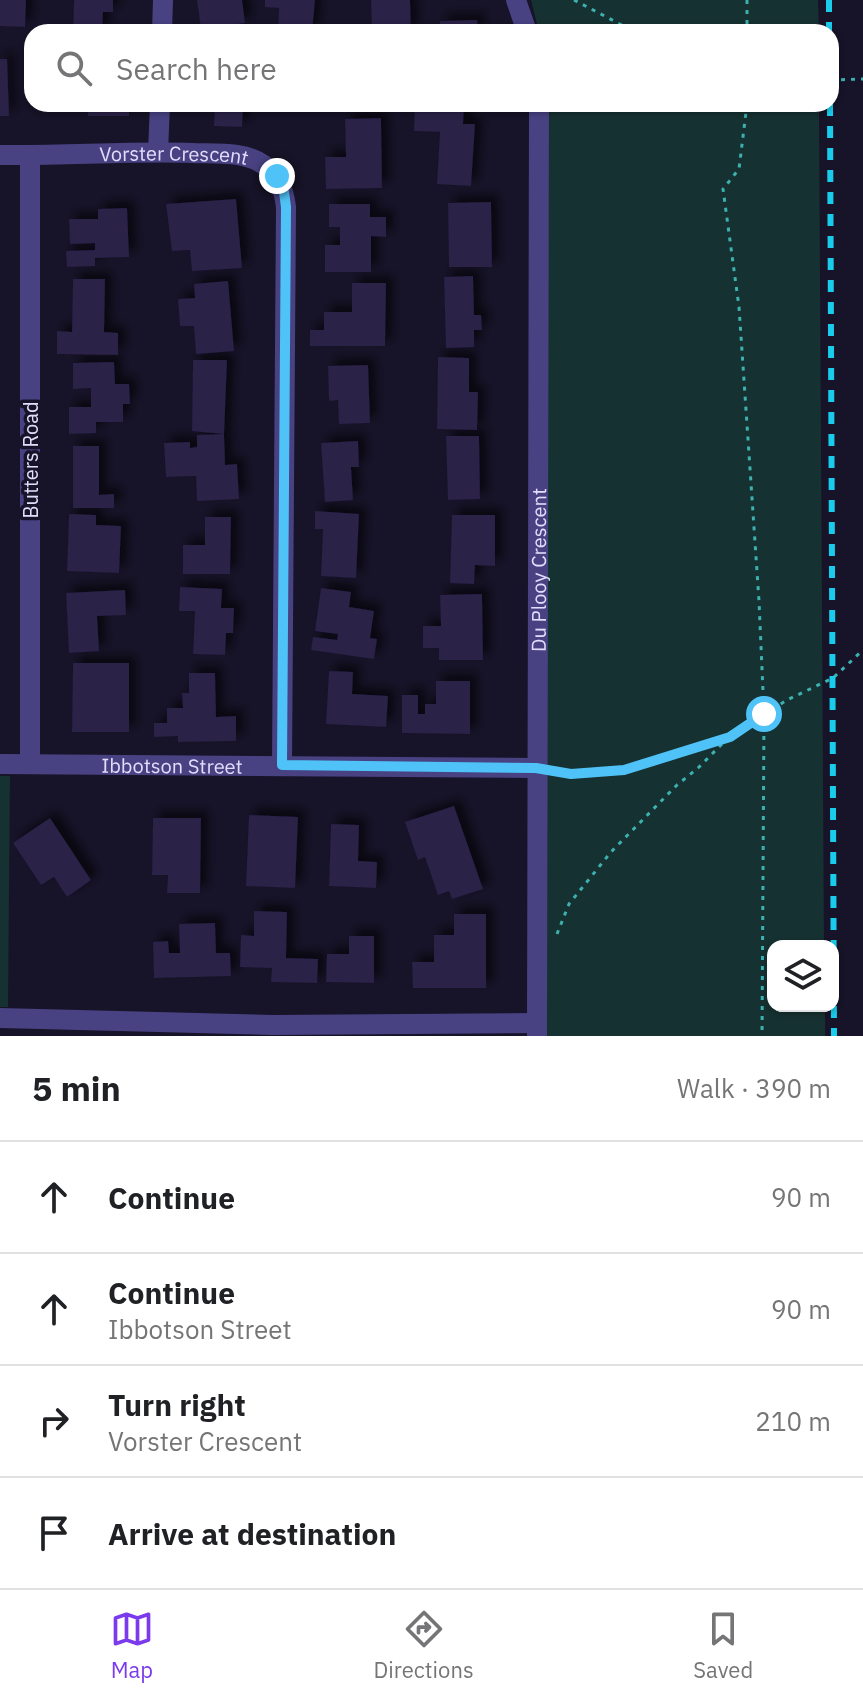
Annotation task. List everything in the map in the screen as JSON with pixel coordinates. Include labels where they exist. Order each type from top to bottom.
[{"type":"street","points":[[162,24],[163,0]]},
{"type":"street","points":[[516,0],[524,24]]},
{"type":"street","points":[[158,152],[160,112]]},
{"type":"street","name":"Du Plooy Crescent","points":[[537,1030],[539,112]]},
{"type":"street","name":"Vorster Crescent","points":[[0,155],[229,154],[264,164],[277,176],[286,207],[282,765]]},
{"type":"street","name":"Butters Road","points":[[30,156],[30,764]]},
{"type":"street","name":"Ibbotson Street","points":[[0,764],[536,768]]},
{"type":"street","points":[[0,1018],[21,1027],[537,1030]]},
{"type":"path","points":[[574,0],[620,24]]},
{"type":"path","points":[[747,0],[747,24]]},
{"type":"path","points":[[839,80],[863,79]]},
{"type":"path","points":[[746,112],[739,169],[723,189],[739,307],[759,601],[764,714],[762,1036]]},
{"type":"path","points":[[554,943],[569,904],[611,852],[677,785],[730,737],[787,700],[833,678],[863,650]]},
{"type":"path","points":[[536,768],[571,774],[624,770],[730,737]]},
{"type":"green space","points":[[531,0],[818,0],[819,24],[537,24]]},
{"type":"green space","points":[[549,112],[819,112],[824,940],[767,940],[767,1012],[825,1012],[825,1036],[543,1036]]},
{"type":"green space","points":[[0,776],[10,776],[8,1007],[0,1007]]},
{"type":"building","points":[[0,0],[26,0],[24,27],[0,26]]},
{"type":"building","points":[[74,0],[113,0],[113,12],[103,12],[102,24],[73,24]]},
{"type":"building","points":[[197,0],[242,0],[245,23],[200,24]]},
{"type":"building","points":[[265,0],[315,0],[313,24],[278,24],[279,8],[265,7]]},
{"type":"building","points":[[371,0],[410,0],[411,24],[372,24]]},
{"type":"building","points":[[477,20],[477,24],[440,24],[440,21]]},
{"type":"building","points":[[0,59],[7,59],[9,116],[0,116]]},
{"type":"building","points":[[88,112],[129,112],[129,116],[88,116]]},
{"type":"building","points":[[215,112],[243,112],[242,127],[214,126]]},
{"type":"building","points":[[415,112],[464,112],[463,124],[475,124],[471,186],[437,184],[440,132],[414,131]]},
{"type":"building","points":[[381,118],[382,188],[326,189],[325,157],[346,157],[345,119]]},
{"type":"building","points":[[236,199],[242,268],[192,271],[190,250],[172,251],[166,204]]},
{"type":"building","points":[[491,202],[492,267],[449,267],[448,203]]},
{"type":"building","points":[[329,204],[370,204],[370,217],[386,217],[386,237],[371,236],[371,272],[325,272],[325,245],[340,245],[340,227],[329,227]]},
{"type":"building","points":[[127,208],[129,257],[95,258],[95,266],[67,267],[66,251],[95,250],[95,243],[70,244],[69,219],[98,219],[98,209]]},
{"type":"building","points":[[473,276],[474,315],[481,315],[482,330],[474,330],[474,347],[446,348],[444,277]]},
{"type":"building","points":[[73,279],[105,279],[104,332],[118,333],[118,355],[57,354],[57,331],[72,332]]},
{"type":"building","points":[[228,281],[234,351],[196,354],[194,326],[180,326],[178,299],[195,298],[194,284]]},
{"type":"building","points":[[352,283],[386,283],[385,346],[310,346],[310,330],[324,330],[324,312],[352,312]]},
{"type":"building","points":[[438,357],[469,358],[469,392],[478,392],[477,430],[437,429]]},
{"type":"building","points":[[193,360],[227,360],[224,434],[192,431]]},
{"type":"building","points":[[114,362],[115,384],[129,384],[130,404],[123,404],[123,422],[96,422],[96,433],[69,434],[69,407],[91,407],[91,388],[73,389],[73,363]]},
{"type":"building","points":[[368,365],[370,423],[339,424],[338,400],[329,401],[328,366]]},
{"type":"building","points":[[224,434],[225,465],[237,464],[239,499],[197,501],[196,476],[166,477],[164,443],[190,442],[190,448],[197,447],[197,435]]},
{"type":"building","points":[[446,436],[479,436],[480,499],[448,500]]},
{"type":"building","points":[[358,441],[359,467],[351,467],[353,500],[325,502],[321,443]]},
{"type":"building","points":[[73,446],[99,446],[99,495],[114,494],[114,508],[73,508]]},
{"type":"building","points":[[315,511],[359,514],[356,578],[321,576],[323,529],[315,529]]},
{"type":"building","points":[[69,514],[96,515],[96,525],[121,526],[119,573],[67,571]]},
{"type":"building","points":[[452,515],[495,515],[495,566],[475,565],[474,584],[450,583]]},
{"type":"building","points":[[205,517],[231,517],[230,574],[183,574],[183,545],[205,545]]},
{"type":"building","points":[[180,587],[222,589],[221,608],[234,608],[233,633],[226,633],[225,655],[193,654],[195,611],[179,611]]},
{"type":"building","points":[[321,588],[351,592],[349,607],[374,611],[370,638],[377,639],[374,659],[311,650],[313,637],[337,640],[338,634],[315,631]]},
{"type":"building","points":[[125,590],[126,615],[97,616],[99,651],[69,653],[66,593]]},
{"type":"building","points":[[482,594],[483,660],[439,660],[439,648],[423,648],[423,626],[441,626],[440,595]]},
{"type":"building","points":[[73,663],[129,663],[129,732],[72,732]]},
{"type":"building","points":[[329,671],[353,672],[352,694],[388,696],[386,727],[326,724]]},
{"type":"building","points":[[189,673],[215,673],[216,717],[236,716],[236,741],[178,742],[178,736],[154,737],[154,723],[167,723],[167,708],[183,708],[182,693],[189,693]]},
{"type":"building","points":[[436,681],[470,681],[470,734],[402,733],[402,695],[418,695],[418,714],[425,714],[425,704],[436,704]]},
{"type":"building","points":[[454,806],[483,889],[452,899],[449,891],[438,895],[425,857],[418,860],[405,822]]},
{"type":"building","points":[[249,815],[298,817],[295,888],[246,886]]},
{"type":"building","points":[[50,818],[91,880],[67,897],[54,877],[41,885],[13,843]]},
{"type":"building","points":[[153,818],[201,818],[200,893],[167,893],[168,875],[152,875]]},
{"type":"building","points":[[331,824],[359,825],[358,861],[377,862],[376,888],[329,886]]},
{"type":"building","points":[[254,911],[287,912],[286,958],[318,959],[317,983],[271,982],[272,968],[240,967],[241,935],[254,936]]},
{"type":"building","points":[[454,914],[486,914],[486,988],[413,988],[412,962],[434,962],[434,935],[454,935]]},
{"type":"building","points":[[215,923],[216,953],[230,953],[231,976],[154,978],[153,942],[168,941],[169,953],[180,953],[179,924]]},
{"type":"building","points":[[349,936],[374,936],[374,983],[326,982],[327,954],[349,954]]},
{"type":"railway","points":[[829,0],[829,24]]},
{"type":"railway","points":[[830,112],[834,1036]]},
{"type":"route","points":[[277,176],[286,207],[282,765],[536,768],[571,774],[624,770],[730,737],[764,714]]}]
